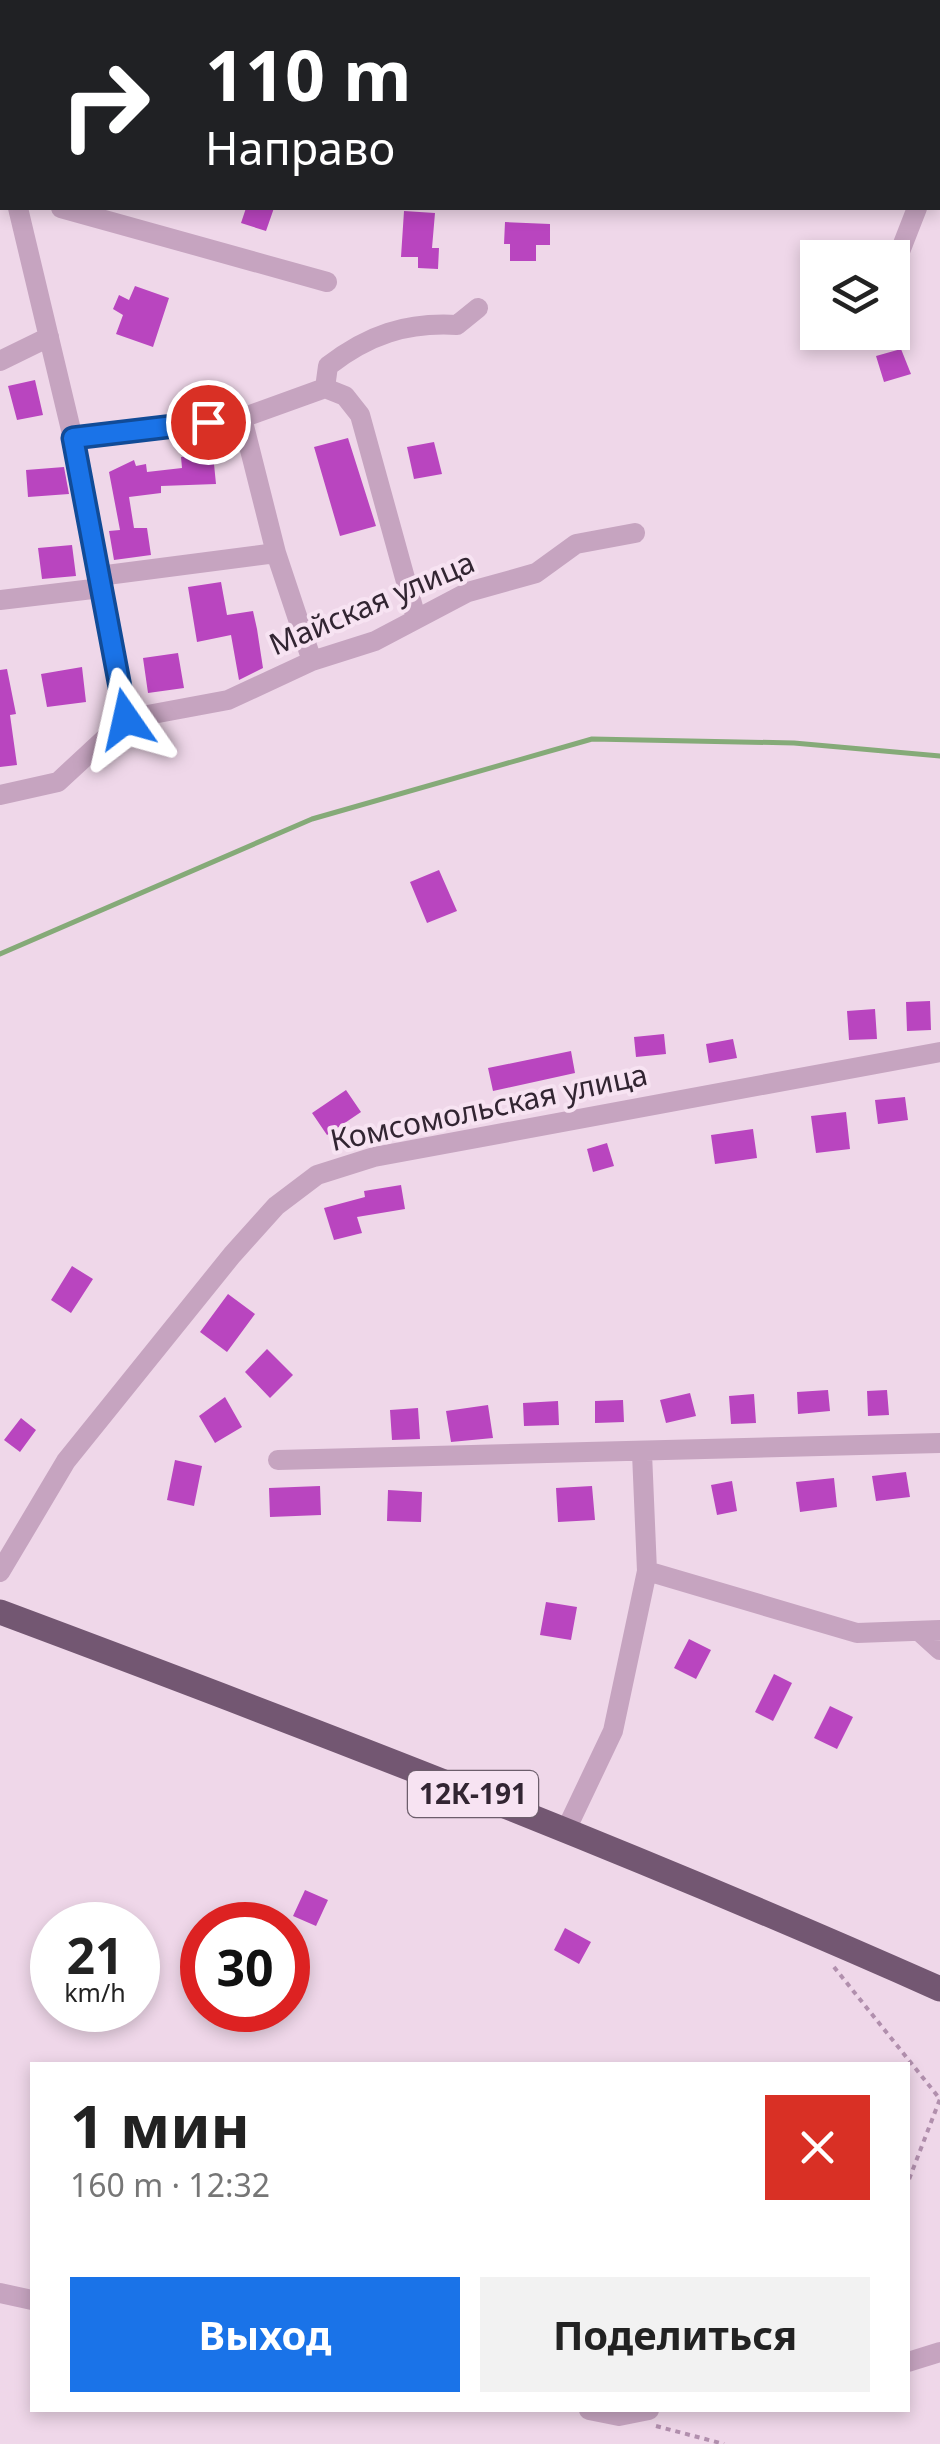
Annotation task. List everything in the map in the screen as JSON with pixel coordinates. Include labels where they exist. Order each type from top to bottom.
[{"type":"main road","name":"12К-191","points":[[0,1612],[275,1715],[566,1832],[793,1924],[940,1990]]},
{"type":"street","points":[[0,796],[58,782],[126,719],[73,438],[18,210]]},
{"type":"street","points":[[68,210],[327,282]]},
{"type":"street","points":[[904,240],[916,210]]},
{"type":"street","points":[[325,388],[328,366],[363,339],[423,323],[457,325],[478,308]]},
{"type":"street","points":[[0,361],[49,336]]},
{"type":"street","points":[[73,438],[242,418],[325,388],[345,396],[360,415],[416,618]]},
{"type":"street","points":[[242,418],[276,553],[312,661]]},
{"type":"street","name":"Майская улица","points":[[126,719],[228,700],[312,661],[374,641],[468,592],[536,573],[576,544],[634,533]]},
{"type":"street","points":[[0,600],[276,553]]},
{"type":"street","name":"Комсомольская улица","points":[[0,1572],[78,1446],[232,1255],[276,1206],[317,1174],[374,1157],[940,1052]]},
{"type":"street","points":[[278,1460],[940,1442]]},
{"type":"street","points":[[566,1832],[613,1730],[646,1571],[642,1453]]},
{"type":"street","points":[[646,1571],[857,1633],[930,1630],[940,1650]]},
{"type":"street","points":[[0,2293],[30,2300]]},
{"type":"street","points":[[910,2361],[940,2352]]},
{"type":"street","points":[[599,2412],[651,2418]]},
{"type":"path","points":[[828,1961],[940,2099],[910,2177]]},
{"type":"path","points":[[651,2418],[724,2444]]},
{"type":"building","points":[[245,210],[273,210],[266,231],[241,223]]},
{"type":"building","points":[[404,211],[435,213],[432,248],[439,248],[438,269],[418,268],[418,257],[401,257]]},
{"type":"building","points":[[505,222],[550,224],[550,245],[536,245],[536,261],[510,261],[510,244],[504,244]]},
{"type":"building","points":[[135,286],[169,298],[153,347],[116,334],[123,315],[113,309],[119,295],[129,300]]},
{"type":"building","points":[[901,350],[911,374],[884,382],[876,356]]},
{"type":"building","points":[[35,380],[43,415],[17,420],[8,386]]},
{"type":"building","points":[[348,438],[376,526],[340,536],[314,447]]},
{"type":"building","points":[[434,442],[442,474],[414,479],[407,447]]},
{"type":"building","points":[[213,454],[216,484],[161,486],[161,493],[129,497],[134,528],[147,528],[151,555],[114,560],[109,531],[120,530],[109,472],[134,460],[136,466],[146,464],[147,472],[182,468],[181,457]]},
{"type":"building","points":[[64,467],[69,494],[28,497],[26,470]]},
{"type":"building","points":[[72,545],[76,576],[42,579],[38,548]]},
{"type":"building","points":[[221,582],[227,615],[253,611],[257,629],[263,668],[239,680],[231,635],[197,642],[188,587]]},
{"type":"building","points":[[178,653],[184,688],[148,693],[143,658]]},
{"type":"building","points":[[82,667],[86,702],[47,707],[41,674]]},
{"type":"building","points":[[7,669],[16,714],[10,715],[17,765],[0,767],[0,670]]},
{"type":"building","points":[[439,870],[457,911],[427,923],[410,882]]},
{"type":"building","points":[[930,1001],[931,1030],[907,1031],[906,1002]]},
{"type":"building","points":[[875,1009],[877,1039],[849,1040],[847,1011]]},
{"type":"building","points":[[664,1034],[666,1054],[636,1057],[634,1037]]},
{"type":"building","points":[[733,1039],[737,1058],[709,1063],[706,1044]]},
{"type":"building","points":[[571,1051],[575,1073],[493,1091],[488,1068]]},
{"type":"building","points":[[346,1090],[361,1112],[327,1135],[312,1113]]},
{"type":"building","points":[[905,1097],[908,1120],[878,1124],[875,1100]]},
{"type":"building","points":[[846,1112],[850,1149],[816,1153],[811,1116]]},
{"type":"building","points":[[753,1129],[757,1158],[715,1164],[711,1135]]},
{"type":"building","points":[[607,1143],[614,1166],[593,1172],[587,1149]]},
{"type":"building","points":[[401,1185],[405,1209],[357,1217],[362,1233],[334,1240],[324,1208],[365,1197],[364,1191]]},
{"type":"building","points":[[72,1266],[93,1279],[71,1313],[51,1300]]},
{"type":"building","points":[[228,1294],[255,1314],[227,1352],[200,1332]]},
{"type":"building","points":[[267,1349],[293,1375],[270,1398],[245,1372]]},
{"type":"building","points":[[828,1390],[830,1411],[798,1414],[797,1392]]},
{"type":"building","points":[[887,1390],[889,1415],[868,1416],[867,1391]]},
{"type":"building","points":[[690,1393],[696,1416],[666,1423],[660,1400]]},
{"type":"building","points":[[754,1394],[756,1423],[731,1424],[729,1396]]},
{"type":"building","points":[[225,1397],[242,1427],[215,1443],[199,1416]]},
{"type":"building","points":[[623,1400],[624,1422],[595,1423],[595,1401]]},
{"type":"building","points":[[558,1401],[559,1425],[524,1426],[523,1403]]},
{"type":"building","points":[[488,1405],[493,1438],[451,1442],[446,1411]]},
{"type":"building","points":[[418,1408],[420,1439],[392,1440],[390,1410]]},
{"type":"building","points":[[21,1418],[36,1430],[20,1452],[4,1440]]},
{"type":"building","points":[[175,1460],[202,1466],[194,1506],[167,1500]]},
{"type":"building","points":[[906,1472],[910,1497],[876,1501],[872,1476]]},
{"type":"building","points":[[834,1478],[837,1507],[800,1512],[796,1482]]},
{"type":"building","points":[[732,1481],[737,1511],[717,1515],[711,1485]]},
{"type":"building","points":[[320,1486],[321,1515],[270,1517],[269,1488]]},
{"type":"building","points":[[592,1486],[595,1520],[558,1522],[556,1488]]},
{"type":"building","points":[[388,1490],[422,1492],[421,1522],[387,1521]]},
{"type":"building","points":[[546,1602],[577,1607],[571,1640],[540,1635]]},
{"type":"building","points":[[689,1639],[711,1650],[696,1679],[674,1668]]},
{"type":"building","points":[[774,1674],[792,1683],[773,1721],[755,1712]]},
{"type":"building","points":[[830,1706],[853,1717],[837,1749],[814,1738]]},
{"type":"building","points":[[305,1890],[328,1900],[316,1926],[310,1923],[310,1902],[299,1902]]},
{"type":"building","points":[[565,1928],[591,1942],[579,1964],[554,1950]]},
{"type":"waterway","points":[[0,954],[312,819],[592,739],[794,743],[940,756]]},
{"type":"route","points":[[126,719],[73,438],[208,422]]}]
